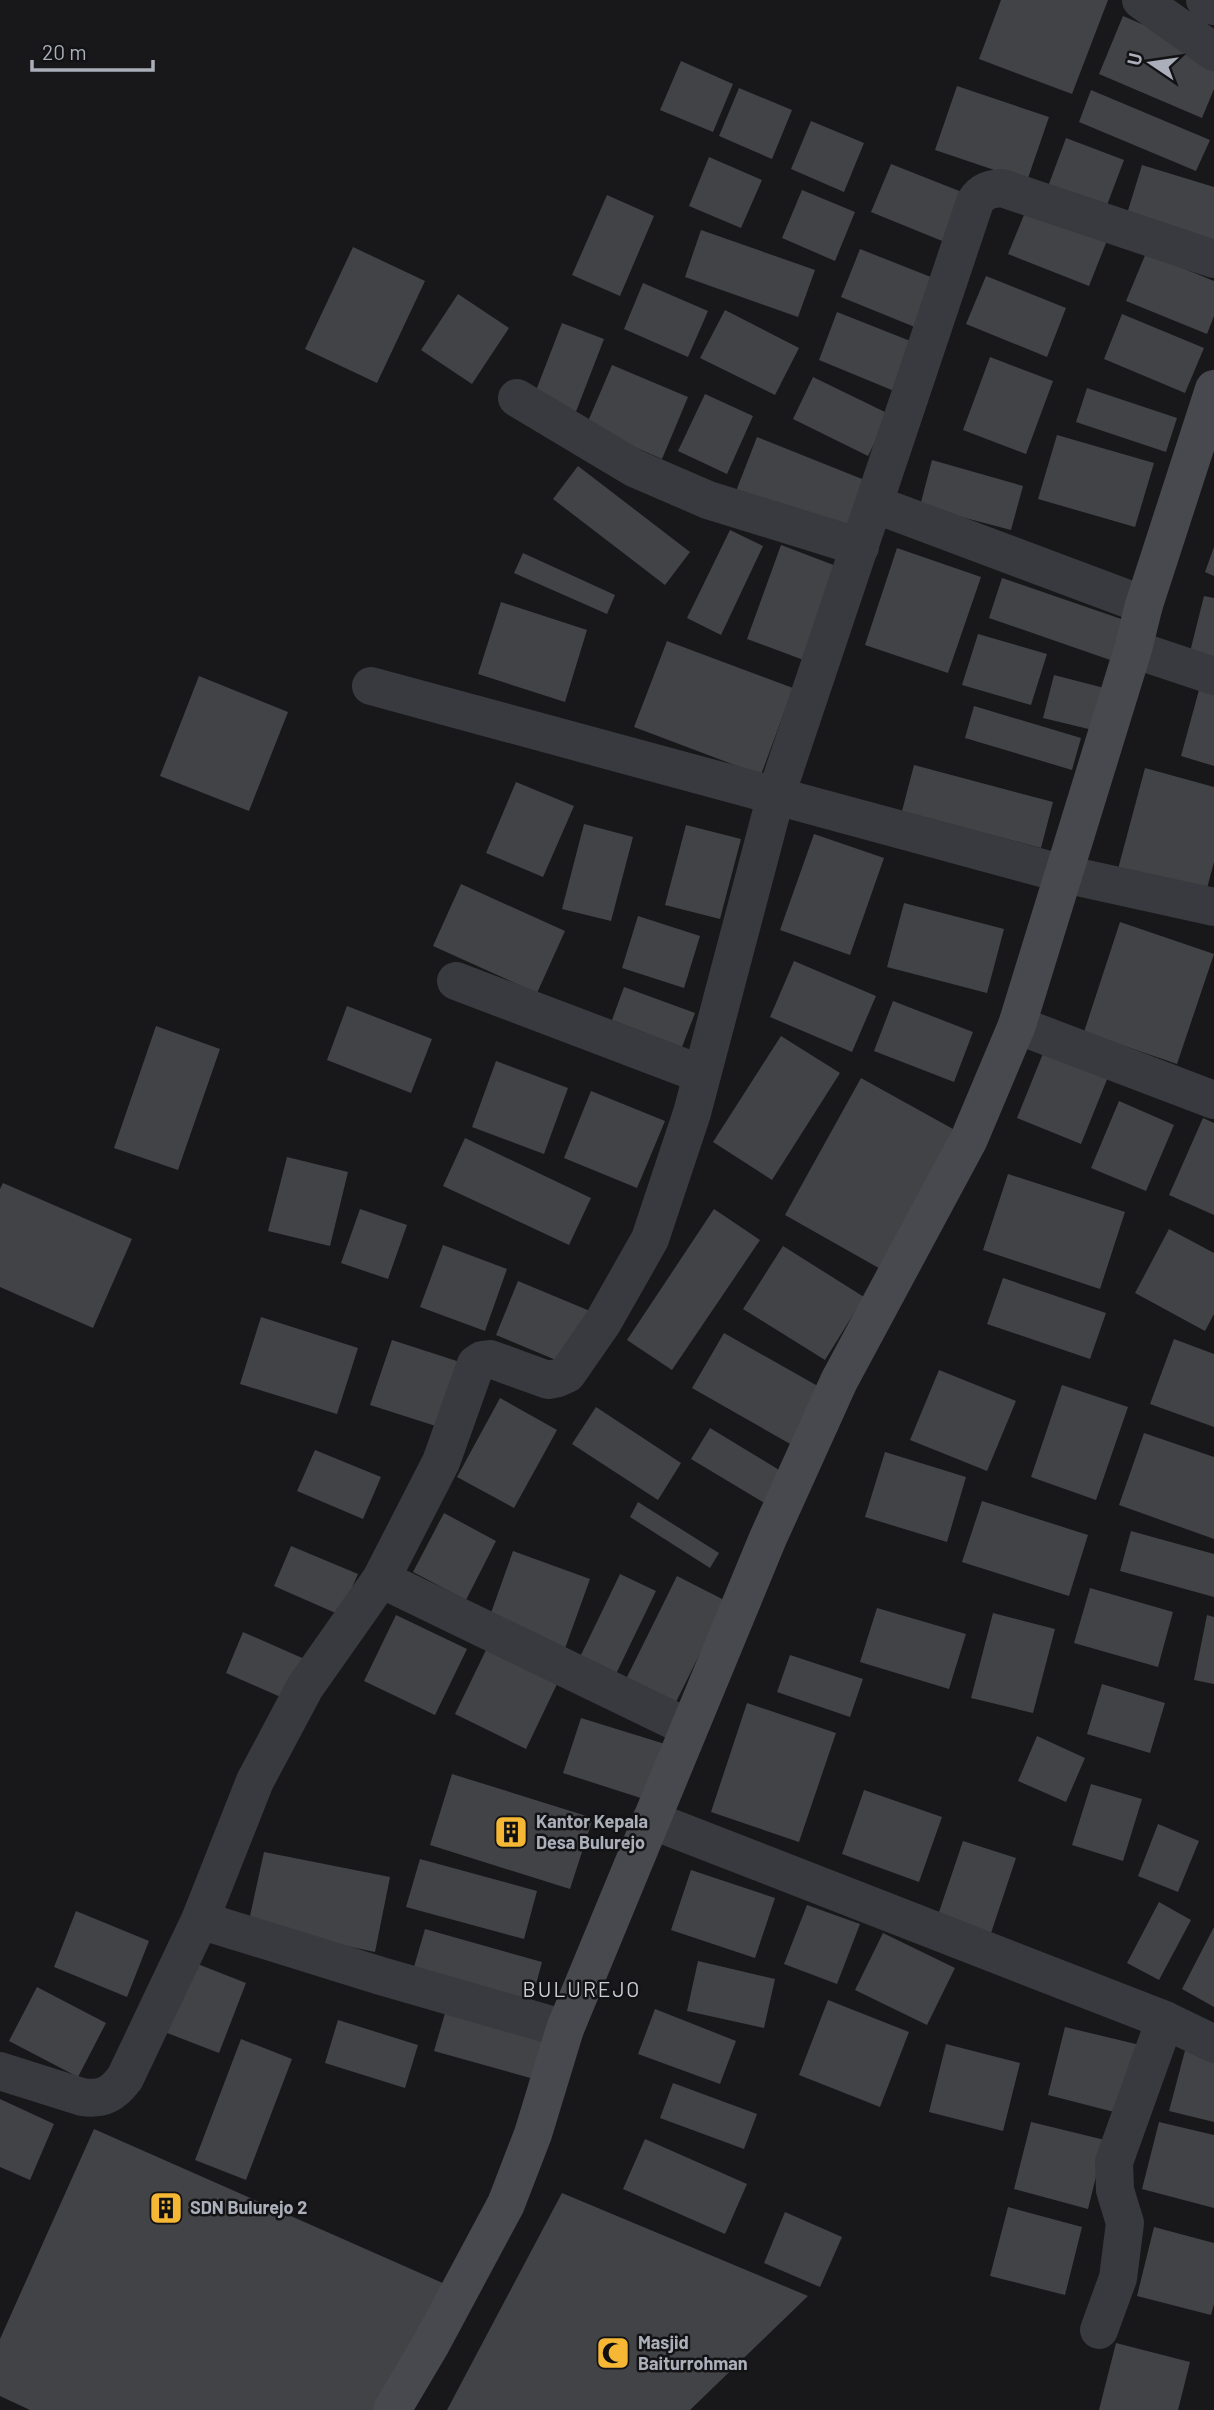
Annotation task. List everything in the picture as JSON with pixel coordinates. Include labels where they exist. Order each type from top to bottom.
[{"type":"street","points":[[1141,0],[1214,52]]},
{"type":"street","points":[[1205,0],[1214,6]]},
{"type":"street","points":[[0,2071],[93,2099],[114,2092],[125,2078],[200,1920],[255,1781],[305,1687],[380,1579],[441,1462],[476,1364],[490,1359],[548,1380],[567,1374],[603,1322],[650,1239],[692,1113],[776,795],[975,202],[990,188],[1002,188],[1214,260]]},
{"type":"street","points":[[392,2410],[431,2344],[506,2204],[533,2134],[565,2029],[768,1538],[833,1393],[969,1139],[1017,1025],[1133,649],[1144,605],[1214,389]]},
{"type":"street","points":[[517,398],[634,468],[695,494],[860,547]]},
{"type":"street","points":[[874,504],[1144,605]]},
{"type":"street","points":[[1133,649],[1214,676]]},
{"type":"street","points":[[371,686],[1064,874],[1214,907]]},
{"type":"street","points":[[456,981],[701,1074]]},
{"type":"street","points":[[1017,1025],[1214,1100]]},
{"type":"street","points":[[380,1579],[688,1728]]},
{"type":"street","points":[[651,1820],[1165,2020],[1214,2044]]},
{"type":"street","points":[[200,1920],[565,2029]]},
{"type":"street","points":[[1099,2330],[1118,2278],[1125,2223],[1115,2190],[1114,2162],[1165,2020]]},
{"type":"building","points":[[1001,0],[1108,0],[1072,94],[979,59]]},
{"type":"building","points":[[1123,16],[1214,55],[1214,89],[1202,118],[1099,74]]},
{"type":"building","points":[[681,61],[733,84],[713,132],[660,110]]},
{"type":"building","points":[[957,86],[1049,117],[1027,181],[935,150]]},
{"type":"building","points":[[739,88],[792,110],[772,159],[719,136]]},
{"type":"building","points":[[1091,90],[1210,140],[1196,171],[1079,122]]},
{"type":"building","points":[[811,121],[864,143],[844,192],[791,169]]},
{"type":"building","points":[[1066,138],[1124,160],[1104,213],[1046,192]]},
{"type":"building","points":[[709,157],[762,180],[741,228],[689,206]]},
{"type":"building","points":[[891,164],[972,196],[952,245],[871,212]]},
{"type":"building","points":[[1142,165],[1214,187],[1214,244],[1126,217]]},
{"type":"building","points":[[802,190],[855,212],[835,261],[782,238]]},
{"type":"building","points":[[607,195],[654,216],[620,296],[572,275]]},
{"type":"building","points":[[1028,205],[1108,238],[1089,286],[1008,254]]},
{"type":"building","points":[[701,230],[815,270],[798,317],[685,277]]},
{"type":"building","points":[[353,247],[425,281],[377,383],[305,349]]},
{"type":"building","points":[[860,249],[941,281],[922,330],[841,297]]},
{"type":"building","points":[[1146,253],[1214,281],[1214,316],[1207,334],[1126,301]]},
{"type":"building","points":[[986,276],[1066,308],[1047,357],[966,324]]},
{"type":"building","points":[[643,283],[708,311],[688,357],[624,329]]},
{"type":"building","points":[[458,294],[509,328],[472,384],[421,350]]},
{"type":"building","points":[[725,310],[799,348],[775,395],[700,358]]},
{"type":"building","points":[[837,312],[918,344],[899,393],[819,360]]},
{"type":"building","points":[[1122,314],[1204,348],[1185,393],[1104,359]]},
{"type":"building","points":[[562,323],[604,339],[572,422],[530,406]]},
{"type":"building","points":[[990,357],[1053,381],[1026,454],[963,430]]},
{"type":"building","points":[[612,365],[688,397],[662,459],[586,426]]},
{"type":"building","points":[[813,377],[889,414],[868,456],[793,419]]},
{"type":"building","points":[[1087,388],[1177,418],[1166,452],[1076,422]]},
{"type":"building","points":[[705,394],[753,416],[727,474],[678,451]]},
{"type":"building","points":[[1057,435],[1154,463],[1135,527],[1038,499]]},
{"type":"building","points":[[757,437],[872,483],[848,544],[733,499]]},
{"type":"building","points":[[932,460],[1023,486],[1011,530],[920,506]]},
{"type":"building","points":[[578,466],[690,552],[665,585],[553,499]]},
{"type":"building","points":[[730,530],[763,546],[721,635],[687,618]]},
{"type":"building","points":[[781,545],[852,572],[817,665],[747,639]]},
{"type":"building","points":[[1214,547],[1214,576],[1205,572]]},
{"type":"building","points":[[897,548],[981,577],[948,673],[865,645]]},
{"type":"building","points":[[523,553],[615,595],[607,614],[514,573]]},
{"type":"building","points":[[1002,578],[1130,622],[1116,662],[989,618]]},
{"type":"building","points":[[1204,596],[1214,598],[1214,666],[1188,660]]},
{"type":"building","points":[[501,602],[587,630],[565,702],[478,674]]},
{"type":"building","points":[[978,634],[1047,654],[1031,705],[962,685]]},
{"type":"building","points":[[667,641],[793,688],[761,775],[634,727]]},
{"type":"building","points":[[1054,675],[1112,690],[1101,732],[1043,718]]},
{"type":"building","points":[[199,676],[288,712],[249,811],[160,776]]},
{"type":"building","points":[[1199,690],[1214,694],[1214,766],[1181,756]]},
{"type":"building","points":[[974,706],[1081,738],[1072,770],[965,738]]},
{"type":"building","points":[[914,765],[1053,802],[1041,848],[902,811]]},
{"type":"building","points":[[1145,768],[1214,787],[1214,862],[1206,892],[1118,869]]},
{"type":"building","points":[[516,782],[574,806],[543,877],[486,853]]},
{"type":"building","points":[[584,824],[633,837],[611,921],[562,909]]},
{"type":"building","points":[[686,825],[741,839],[720,919],[665,905]]},
{"type":"building","points":[[814,834],[884,858],[850,955],[780,930]]},
{"type":"building","points":[[461,884],[565,931],[537,993],[433,946]]},
{"type":"building","points":[[904,903],[1004,929],[987,993],[887,967]]},
{"type":"building","points":[[638,916],[700,936],[684,988],[622,968]]},
{"type":"building","points":[[1120,922],[1214,954],[1177,1064],[1084,1032]]},
{"type":"building","points":[[794,961],[876,996],[852,1052],[770,1017]]},
{"type":"building","points":[[624,987],[695,1013],[682,1047],[612,1020]]},
{"type":"building","points":[[893,1001],[973,1032],[954,1082],[874,1051]]},
{"type":"building","points":[[347,1006],[432,1039],[411,1093],[327,1060]]},
{"type":"building","points":[[156,1026],[220,1049],[178,1170],[114,1148]]},
{"type":"building","points":[[781,1036],[840,1073],[772,1180],[713,1142]]},
{"type":"building","points":[[1044,1051],[1108,1077],[1081,1144],[1017,1118]]},
{"type":"building","points":[[496,1061],[568,1088],[544,1154],[472,1127]]},
{"type":"building","points":[[861,1078],[962,1134],[884,1271],[785,1215]]},
{"type":"building","points":[[591,1091],[665,1121],[637,1188],[564,1158]]},
{"type":"building","points":[[1119,1101],[1174,1125],[1146,1191],[1091,1168]]},
{"type":"building","points":[[1203,1118],[1214,1123],[1214,1215],[1169,1195]]},
{"type":"building","points":[[465,1138],[591,1198],[569,1245],[443,1186]]},
{"type":"building","points":[[287,1157],[348,1172],[330,1246],[268,1231]]},
{"type":"building","points":[[1008,1174],[1125,1212],[1100,1289],[983,1250]]},
{"type":"building","points":[[3,1183],[132,1239],[93,1328],[0,1287],[0,1189]]},
{"type":"building","points":[[360,1209],[407,1225],[388,1279],[341,1263]]},
{"type":"building","points":[[714,1209],[760,1240],[672,1370],[627,1340]]},
{"type":"building","points":[[1169,1229],[1214,1253],[1214,1314],[1205,1331],[1135,1293]]},
{"type":"building","points":[[443,1245],[507,1269],[485,1331],[420,1307]]},
{"type":"building","points":[[783,1246],[864,1297],[825,1360],[743,1309]]},
{"type":"building","points":[[1003,1278],[1106,1313],[1090,1359],[987,1324]]},
{"type":"building","points":[[518,1281],[602,1316],[580,1370],[496,1335]]},
{"type":"building","points":[[261,1317],[358,1348],[337,1414],[240,1384]]},
{"type":"building","points":[[724,1333],[823,1389],[792,1445],[692,1388]]},
{"type":"building","points":[[1174,1339],[1214,1354],[1214,1427],[1150,1404]]},
{"type":"building","points":[[392,1340],[463,1363],[442,1428],[370,1405]]},
{"type":"building","points":[[939,1370],[1016,1401],[987,1471],[910,1440]]},
{"type":"building","points":[[1062,1385],[1128,1407],[1096,1500],[1031,1477]]},
{"type":"building","points":[[500,1398],[557,1430],[514,1508],[457,1477]]},
{"type":"building","points":[[596,1407],[681,1463],[658,1500],[572,1444]]},
{"type":"building","points":[[710,1428],[784,1473],[766,1504],[691,1459]]},
{"type":"building","points":[[1144,1433],[1214,1457],[1214,1539],[1119,1505]]},
{"type":"building","points":[[315,1450],[381,1477],[363,1519],[297,1491]]},
{"type":"building","points":[[885,1452],[966,1477],[947,1542],[865,1517]]},
{"type":"building","points":[[982,1501],[1088,1535],[1069,1596],[962,1562]]},
{"type":"building","points":[[638,1502],[719,1553],[710,1568],[630,1517]]},
{"type":"building","points":[[444,1513],[496,1541],[466,1600],[413,1572]]},
{"type":"building","points":[[1131,1531],[1214,1554],[1214,1597],[1120,1571]]},
{"type":"building","points":[[291,1546],[358,1574],[340,1615],[274,1586]]},
{"type":"building","points":[[513,1551],[590,1579],[563,1654],[486,1627]]},
{"type":"building","points":[[620,1574],[656,1591],[615,1676],[579,1659]]},
{"type":"building","points":[[677,1576],[726,1601],[674,1706],[625,1681]]},
{"type":"building","points":[[1090,1588],[1173,1612],[1158,1667],[1074,1643]]},
{"type":"building","points":[[877,1608],[966,1634],[949,1689],[860,1662]]},
{"type":"building","points":[[993,1613],[1055,1629],[1033,1713],[971,1698]]},
{"type":"building","points":[[396,1615],[467,1649],[435,1715],[364,1681]]},
{"type":"building","points":[[1207,1615],[1214,1617],[1214,1684],[1194,1680]]},
{"type":"building","points":[[243,1632],[309,1661],[292,1702],[226,1673]]},
{"type":"building","points":[[487,1648],[558,1682],[526,1749],[455,1714]]},
{"type":"building","points":[[790,1655],[863,1679],[850,1717],[777,1692]]},
{"type":"building","points":[[1102,1684],[1165,1703],[1150,1753],[1087,1734]]},
{"type":"building","points":[[747,1703],[836,1733],[799,1842],[711,1812]]},
{"type":"building","points":[[581,1718],[665,1744],[647,1800],[563,1773]]},
{"type":"building","points":[[1037,1736],[1085,1758],[1066,1802],[1018,1781]]},
{"type":"building","name":"Kantor Kepala Desa Bulurejo","points":[[452,1774],[593,1818],[570,1889],[430,1845]]},
{"type":"building","points":[[1091,1784],[1142,1799],[1123,1861],[1072,1845]]},
{"type":"building","points":[[864,1790],[942,1817],[919,1882],[842,1854]]},
{"type":"building","points":[[1158,1824],[1199,1841],[1178,1892],[1138,1876]]},
{"type":"building","points":[[963,1841],[1016,1858],[991,1933],[938,1915]]},
{"type":"building","points":[[264,1852],[390,1877],[375,1952],[248,1925]]},
{"type":"building","points":[[420,1859],[537,1891],[524,1939],[406,1907]]},
{"type":"building","points":[[691,1870],[775,1898],[755,1958],[671,1930]]},
{"type":"building","points":[[1159,1902],[1191,1920],[1159,1980],[1127,1963]]},
{"type":"building","points":[[807,1905],[860,1924],[837,1984],[784,1964]]},
{"type":"building","points":[[76,1911],[149,1941],[127,1997],[54,1967]]},
{"type":"building","points":[[1214,1927],[1214,2007],[1182,1989]]},
{"type":"building","points":[[425,1929],[542,1962],[529,2010],[411,1977]]},
{"type":"building","points":[[883,1933],[955,1968],[927,2025],[855,1990]]},
{"type":"building","points":[[190,1961],[246,1983],[219,2053],[162,2031]]},
{"type":"building","points":[[698,1961],[775,1979],[764,2028],[687,2011]]},
{"type":"building","points":[[37,1987],[106,2023],[78,2077],[9,2041]]},
{"type":"building","points":[[828,2000],[909,2032],[880,2107],[799,2075]]},
{"type":"building","points":[[448,2003],[565,2036],[552,2084],[434,2051]]},
{"type":"building","points":[[655,2009],[736,2041],[720,2084],[638,2054]]},
{"type":"building","points":[[338,2020],[418,2045],[405,2088],[325,2063]]},
{"type":"building","points":[[1065,2027],[1140,2045],[1122,2114],[1048,2095]]},
{"type":"building","points":[[241,2039],[292,2059],[246,2180],[195,2160]]},
{"type":"building","points":[[1187,2043],[1214,2050],[1214,2122],[1169,2111]]},
{"type":"building","points":[[946,2044],[1020,2063],[1003,2131],[929,2112]]},
{"type":"building","points":[[673,2083],[757,2114],[744,2149],[660,2118]]},
{"type":"building","points":[[0,2099],[54,2124],[30,2180],[0,2167]]},
{"type":"building","points":[[1031,2122],[1105,2140],[1088,2209],[1014,2189]]},
{"type":"building","points":[[1159,2122],[1214,2135],[1214,2208],[1142,2189]]},
{"type":"building","name":"SDN Bulurejo 2","points":[[94,2129],[454,2288],[379,2410],[30,2410],[0,2396],[0,2339]]},
{"type":"building","points":[[645,2139],[747,2184],[725,2234],[623,2189]]},
{"type":"building","name":"Masjid Baiturrohman","points":[[562,2193],[808,2296],[690,2410],[447,2410]]},
{"type":"building","points":[[1008,2207],[1082,2227],[1065,2295],[990,2276]]},
{"type":"building","points":[[785,2212],[842,2237],[820,2287],[764,2263]]},
{"type":"building","points":[[1154,2227],[1214,2243],[1214,2304],[1211,2315],[1137,2296]]},
{"type":"building","points":[[1116,2343],[1190,2362],[1178,2410],[1099,2410]]},
{"type":"place","name":"Kantor Kepala Desa Bulurejo","points":[[511,1832]]},
{"type":"place","name":"SDN Bulurejo 2","points":[[166,2208]]},
{"type":"place","name":"Masjid Baiturrohman","points":[[613,2353]]},
{"type":"district","name":"BULUREJO","points":[[582,1990]]}]
